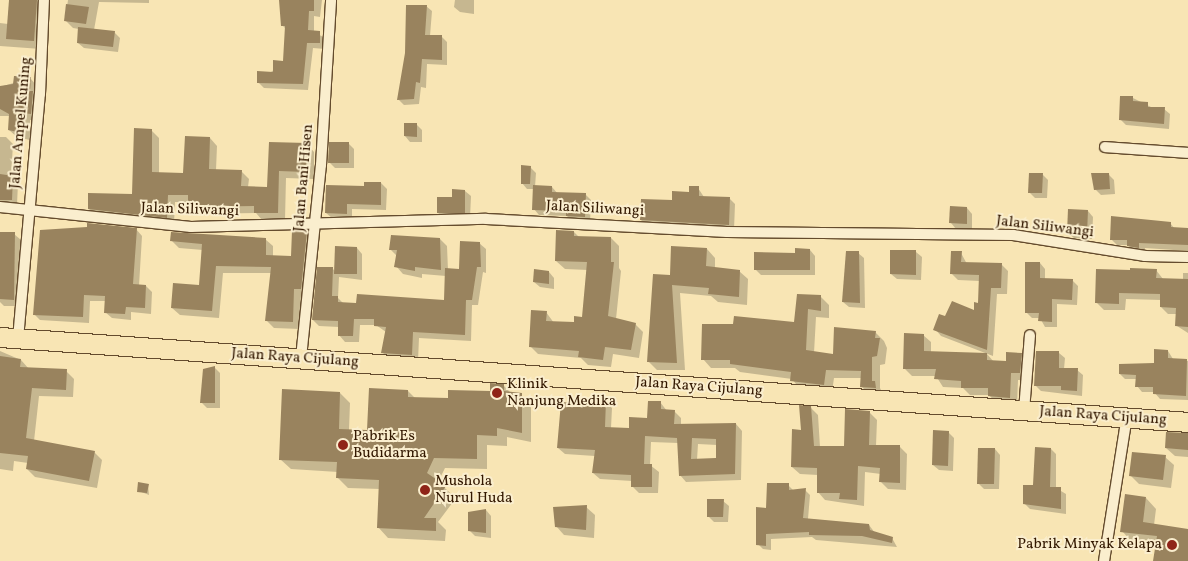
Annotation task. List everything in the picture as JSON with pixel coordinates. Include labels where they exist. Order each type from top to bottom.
[{"type":"highway","name":"Jalan Raya Cijulang","points":[[9,338],[1127,416],[1188,422]]},
{"type":"street","name":"Jalan Ampel Kuning","points":[[9,338],[28,210],[40,94],[44,0]]},
{"type":"street","name":"Jalan Bani Hisen","points":[[301,358],[315,224],[331,0]]},
{"type":"street","points":[[1104,147],[1188,153]]},
{"type":"street","name":"Jalan Siliwangi","points":[[0,207],[191,227],[486,219],[727,232],[1013,235],[1145,256],[1188,257]]},
{"type":"street","points":[[1024,410],[1030,335]]},
{"type":"street","points":[[1104,561],[1127,416]]},
{"type":"building","points":[[9,0],[37,0],[34,41],[6,39]]},
{"type":"building","points":[[279,0],[314,0],[314,11],[309,11],[308,30],[320,31],[320,43],[307,43],[303,84],[257,83],[257,71],[273,72],[273,60],[283,61],[285,26],[281,26]]},
{"type":"building","points":[[66,4],[89,7],[86,24],[64,21]]},
{"type":"building","points":[[406,5],[427,5],[425,35],[442,35],[442,60],[422,59],[420,83],[416,82],[414,99],[397,100],[405,53]]},
{"type":"building","points":[[78,27],[115,31],[113,47],[77,43]]},
{"type":"building","points":[[14,76],[31,77],[30,91],[33,91],[31,114],[23,113],[23,133],[8,130],[9,114],[0,109],[0,86],[13,84]]},
{"type":"building","points":[[1120,96],[1133,96],[1133,101],[1148,102],[1148,107],[1165,107],[1164,124],[1119,120]]},
{"type":"building","points":[[404,123],[417,123],[417,137],[404,136]]},
{"type":"building","points":[[134,128],[152,129],[152,172],[183,173],[185,136],[210,137],[209,169],[242,170],[241,186],[267,187],[269,142],[307,143],[306,172],[279,171],[278,213],[254,213],[254,206],[188,207],[188,195],[168,195],[167,218],[88,209],[88,193],[132,194]]},
{"type":"building","points":[[329,142],[349,142],[349,163],[328,163]]},
{"type":"building","points":[[521,165],[531,166],[530,184],[521,184]]},
{"type":"building","points":[[1029,173],[1043,173],[1042,193],[1028,193]]},
{"type":"building","points":[[1091,173],[1109,173],[1110,189],[1094,190]]},
{"type":"building","points":[[0,174],[13,176],[12,200],[0,200]]},
{"type":"building","points":[[364,182],[381,182],[381,205],[347,204],[347,214],[325,213],[326,185],[364,186]]},
{"type":"building","points":[[533,185],[552,186],[552,192],[586,193],[585,217],[566,216],[566,211],[532,210]]},
{"type":"building","points":[[689,186],[699,186],[699,196],[730,197],[729,225],[640,220],[641,199],[672,200],[672,191],[689,192]]},
{"type":"building","points":[[452,189],[465,190],[465,213],[437,213],[437,197],[452,197]]},
{"type":"building","points":[[950,206],[967,207],[967,224],[949,223]]},
{"type":"building","points":[[1068,209],[1088,210],[1087,234],[1067,233]]},
{"type":"building","points":[[1111,216],[1171,222],[1171,227],[1188,228],[1188,245],[1139,243],[1139,248],[1127,246],[1127,240],[1110,240]]},
{"type":"building","points":[[87,223],[137,228],[133,284],[146,285],[145,308],[126,307],[125,314],[104,313],[105,296],[84,295],[83,317],[33,315],[40,230],[87,227]]},
{"type":"building","points":[[556,230],[574,231],[574,236],[611,237],[611,262],[614,262],[608,316],[636,323],[631,350],[605,347],[603,360],[578,357],[579,351],[529,347],[531,310],[547,311],[546,321],[574,322],[574,316],[582,317],[587,262],[555,261]]},
{"type":"building","points":[[292,231],[307,231],[301,289],[294,289],[293,322],[265,321],[271,267],[216,266],[212,311],[171,308],[173,283],[199,285],[202,244],[170,241],[171,232],[266,238],[266,255],[291,256]]},
{"type":"building","points":[[0,232],[15,232],[14,300],[0,299]]},
{"type":"building","points":[[391,235],[440,238],[441,270],[415,267],[415,271],[394,267],[397,250],[389,250]]},
{"type":"building","points":[[460,241],[480,242],[481,267],[477,267],[472,300],[466,300],[465,335],[413,332],[412,355],[381,353],[386,327],[374,326],[374,319],[354,319],[353,336],[338,336],[338,321],[312,320],[317,267],[333,267],[332,296],[338,296],[338,302],[356,303],[357,294],[444,300],[445,268],[459,269]]},
{"type":"building","points":[[335,246],[357,247],[357,274],[334,274]]},
{"type":"building","points":[[671,246],[707,248],[706,266],[740,270],[739,297],[708,294],[709,288],[672,285],[677,363],[647,362],[653,274],[670,275]]},
{"type":"building","points":[[795,248],[810,249],[810,270],[754,270],[754,252],[795,253]]},
{"type":"building","points":[[890,250],[916,250],[916,275],[890,274]]},
{"type":"building","points":[[846,251],[859,251],[860,303],[842,302]]},
{"type":"building","points":[[951,251],[962,251],[961,262],[1002,263],[1001,288],[991,288],[987,350],[933,330],[939,314],[945,316],[952,301],[974,310],[974,302],[978,303],[979,275],[950,274]]},
{"type":"building","points":[[1025,262],[1040,262],[1040,278],[1073,279],[1072,300],[1052,299],[1052,322],[1038,321],[1039,313],[1025,313]]},
{"type":"building","points":[[1130,268],[1157,269],[1156,278],[1188,279],[1188,327],[1175,326],[1176,308],[1160,307],[1160,294],[1119,293],[1119,304],[1095,303],[1096,269],[1130,270]]},
{"type":"building","points":[[534,269],[549,271],[549,284],[533,282]]},
{"type":"building","points":[[797,294],[821,295],[821,311],[808,309],[806,350],[833,354],[834,327],[876,331],[875,338],[880,338],[877,356],[872,357],[872,381],[875,381],[876,388],[860,387],[861,371],[826,370],[824,385],[790,381],[791,372],[730,364],[730,360],[701,360],[702,324],[733,324],[734,316],[794,322]]},
{"type":"building","points":[[904,333],[924,334],[924,351],[987,353],[987,360],[1006,361],[1006,352],[1022,353],[1020,373],[1011,373],[1010,398],[988,396],[988,388],[961,388],[961,381],[934,379],[936,369],[903,369]]},
{"type":"building","points":[[1154,349],[1168,350],[1168,358],[1187,359],[1186,396],[1153,394],[1153,387],[1135,387],[1136,375],[1119,374],[1119,364],[1154,363]]},
{"type":"building","points":[[1036,351],[1059,351],[1059,368],[1078,368],[1077,391],[1061,390],[1061,386],[1034,386]]},
{"type":"building","points":[[0,356],[21,359],[20,367],[67,369],[66,390],[32,388],[26,438],[95,451],[89,481],[26,469],[28,456],[0,453]]},
{"type":"building","points":[[215,366],[215,403],[200,403],[203,369]]},
{"type":"building","points":[[490,383],[504,384],[504,391],[522,393],[522,433],[497,428],[497,436],[477,435],[477,459],[434,458],[427,473],[446,486],[424,518],[436,518],[436,531],[377,528],[379,480],[336,478],[337,462],[279,460],[282,389],[340,392],[339,429],[367,430],[369,388],[408,390],[408,397],[448,398],[448,390],[490,391]]},
{"type":"building","points":[[590,399],[606,400],[605,427],[629,428],[629,417],[647,418],[648,401],[661,401],[661,409],[675,410],[674,424],[736,423],[735,474],[679,476],[677,438],[645,436],[644,464],[652,464],[652,487],[631,487],[631,475],[592,473],[595,450],[557,448],[561,402],[590,404]],"holes":[[[692,438],[716,439],[716,458],[691,459]]]},
{"type":"building","points":[[799,405],[811,406],[814,446],[844,446],[845,409],[870,411],[869,445],[900,445],[900,483],[879,482],[880,468],[858,466],[857,500],[839,499],[840,493],[817,493],[817,468],[791,467],[792,429],[801,430]]},
{"type":"building","points":[[933,430],[949,431],[948,466],[932,465]]},
{"type":"building","points":[[1166,432],[1188,433],[1188,450],[1165,448]]},
{"type":"building","points":[[1035,447],[1051,448],[1050,487],[1061,487],[1061,509],[1023,504],[1023,485],[1033,485]]},
{"type":"building","points":[[978,448],[995,448],[994,484],[977,484]]},
{"type":"building","points":[[1132,452],[1166,455],[1163,480],[1129,476]]},
{"type":"building","points":[[138,482],[149,484],[147,493],[137,492]]},
{"type":"building","points":[[767,483],[789,483],[789,490],[806,488],[803,518],[869,524],[870,530],[893,537],[892,543],[862,536],[809,535],[809,532],[766,534],[766,546],[756,545],[756,507],[766,508]]},
{"type":"building","points":[[1125,494],[1146,497],[1143,522],[1188,529],[1188,561],[1153,561],[1157,536],[1120,532]]},
{"type":"building","points":[[707,499],[724,499],[723,517],[707,517]]},
{"type":"building","points":[[587,505],[586,530],[555,527],[553,507]]},
{"type":"building","points":[[486,509],[486,533],[468,531],[468,512]]},
{"type":"place","name":"Klinik Nanjung Medika","points":[[497,393]]},
{"type":"place","name":"Pabrik Es Budidarma","points":[[343,445]]},
{"type":"place","name":"Mushola Nurul Huda","points":[[425,490]]},
{"type":"place","name":"Pabrik Minyak Kelapa","points":[[1172,545]]}]
